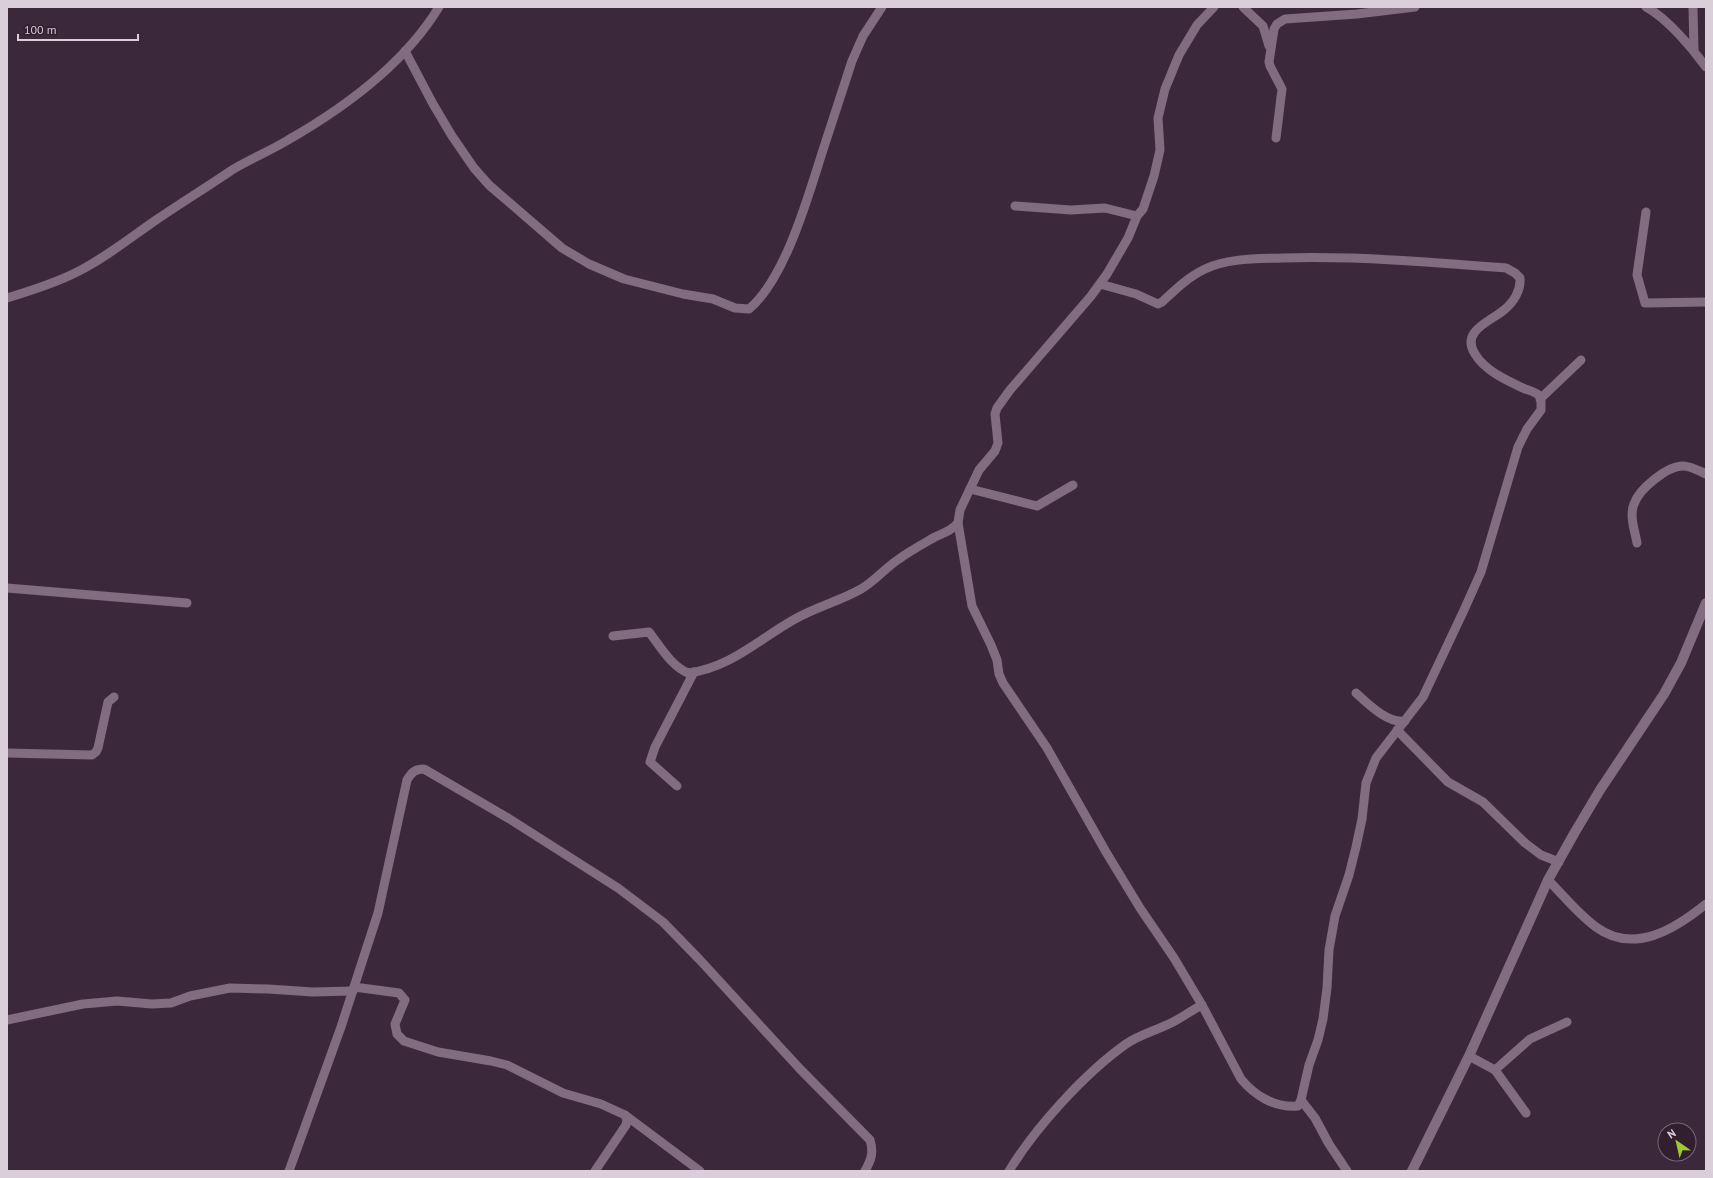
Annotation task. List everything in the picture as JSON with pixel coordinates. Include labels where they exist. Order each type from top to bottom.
[{"type":"main road","points":[[1412,1171],[1469,1056],[1548,880],[1597,796],[1664,694],[1681,663],[1706,603]]},
{"type":"street","points":[[7,298],[46,286],[76,273],[115,249],[157,219],[243,164],[287,141],[317,123],[363,90],[405,51],[439,7]]},
{"type":"street","points":[[405,51],[436,111],[474,168],[489,185],[562,248],[589,264],[624,279],[683,294],[713,299],[735,308],[749,309],[756,303],[777,271],[796,230],[852,61],[863,36],[882,7]]},
{"type":"street","points":[[1100,284],[1136,294],[1158,304],[1181,284],[1206,268],[1240,260],[1330,257],[1409,260],[1506,268],[1520,278],[1521,286],[1514,299],[1505,309],[1480,325],[1473,335],[1471,343],[1478,360],[1489,369],[1538,394],[1541,397],[1541,410],[1527,429],[1518,447],[1481,572],[1423,697],[1376,758],[1366,783],[1362,819],[1356,847],[1349,875],[1335,916],[1329,950],[1327,988],[1323,1019],[1318,1040],[1309,1065],[1301,1100],[1298,1106],[1279,1106],[1249,1089],[1241,1079],[1202,1004],[1106,852],[1047,748],[1003,683],[999,674],[997,660],[991,645],[972,606],[958,524],[960,510],[979,470],[995,451],[998,443],[997,408],[1010,390],[1051,344],[1100,284],[1128,238],[1137,216],[1143,209],[1154,176],[1160,150],[1158,118],[1165,89],[1179,55],[1197,26],[1214,7]]},
{"type":"street","points":[[1242,7],[1263,26],[1270,50]]},
{"type":"street","points":[[1276,138],[1282,89],[1270,66],[1270,50],[1274,29],[1280,22],[1285,19],[1357,14],[1415,7]]},
{"type":"street","points":[[1646,7],[1656,12],[1694,51],[1706,68]]},
{"type":"street","points":[[1694,7],[1694,51]]},
{"type":"street","points":[[1015,206],[1070,210],[1105,208],[1137,216]]},
{"type":"street","points":[[1646,212],[1637,275],[1645,304],[1706,302]]},
{"type":"street","points":[[1540,399],[1581,360]]},
{"type":"street","points":[[1637,543],[1632,515],[1634,504],[1639,495],[1650,484],[1672,469],[1682,466],[1694,468],[1706,474]]},
{"type":"street","points":[[970,489],[1037,506],[1073,485]]},
{"type":"street","points":[[613,636],[650,632],[669,658],[683,671],[688,673],[719,666],[736,658],[796,618],[860,590],[898,559],[951,530],[958,524]]},
{"type":"street","points":[[7,588],[187,603]]},
{"type":"street","points":[[677,786],[650,762],[654,747],[694,672]]},
{"type":"street","points":[[1356,693],[1382,714],[1398,722],[1405,721]]},
{"type":"street","points":[[7,753],[92,755],[98,748],[108,702],[114,697]]},
{"type":"street","points":[[1397,730],[1448,782],[1483,802],[1525,843],[1541,855],[1559,862]]},
{"type":"street","points":[[289,1171],[378,913],[407,780],[412,772],[418,769],[424,769],[508,818],[618,888],[663,922],[870,1140],[873,1149],[872,1158],[865,1171]]},
{"type":"street","points":[[1548,880],[1596,927],[1611,935],[1629,940],[1644,939],[1659,934],[1686,920],[1706,904]]},
{"type":"street","points":[[7,1020],[83,1004],[117,1002],[166,1004],[207,991],[230,988],[268,988],[313,992],[353,989],[400,992],[405,1000],[395,1024],[397,1034],[404,1041],[438,1052],[506,1065],[563,1093],[601,1104],[625,1114],[700,1171]]},
{"type":"street","points":[[1009,1171],[1027,1145],[1057,1109],[1105,1061],[1127,1043],[1173,1022],[1202,1004]]},
{"type":"street","points":[[1495,1070],[1530,1039],[1567,1022]]},
{"type":"street","points":[[1469,1056],[1495,1070],[1526,1114]]},
{"type":"street","points":[[1301,1100],[1315,1118],[1329,1144],[1347,1171]]},
{"type":"street","points":[[595,1171],[626,1125],[627,1120],[625,1114]]}]
